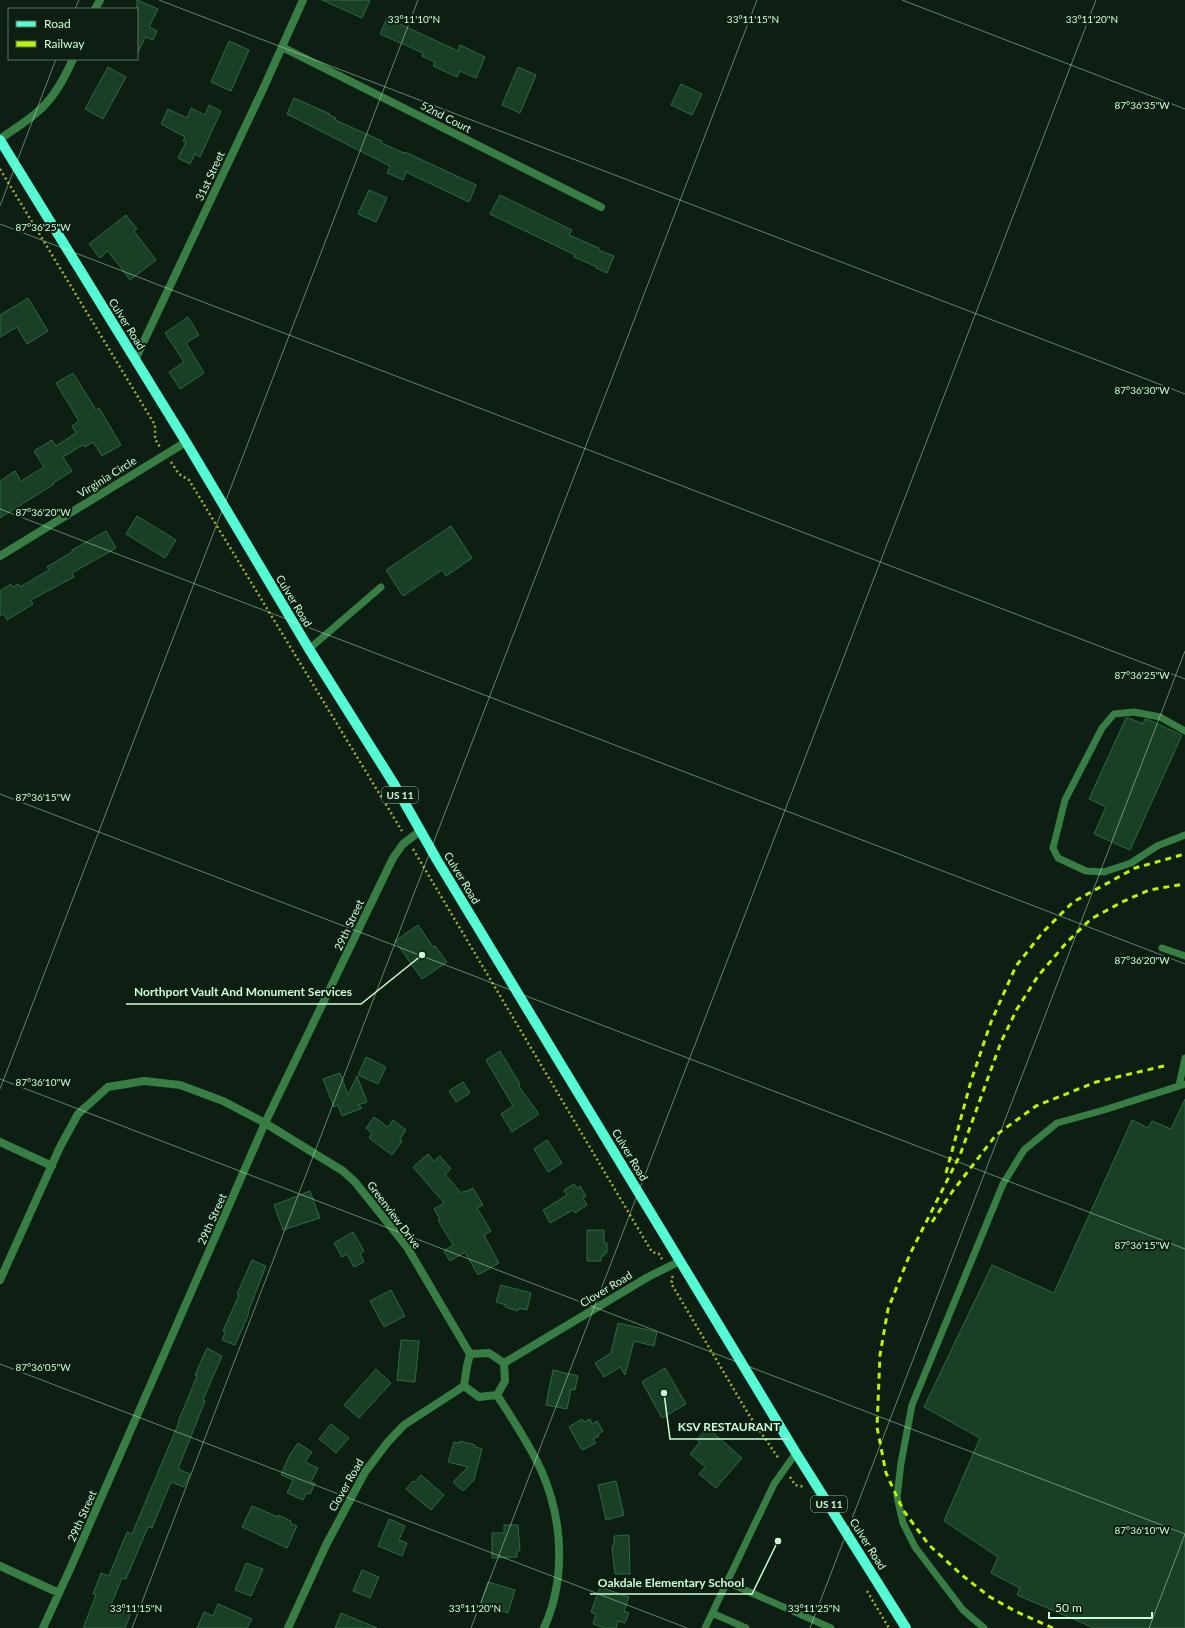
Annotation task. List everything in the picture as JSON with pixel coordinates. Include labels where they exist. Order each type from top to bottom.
[{"type":"main road","name":"Culver Road","points":[[0,139],[186,442],[309,648],[394,784],[420,831],[796,1453],[862,1555],[906,1628]]},
{"type":"street","name":"31st Street","points":[[135,360],[303,0]]},
{"type":"street","name":"52nd Court","points":[[282,47],[601,207]]},
{"type":"street","points":[[0,139],[37,113],[48,101],[64,77],[72,60]]},
{"type":"street","name":"Virginia Circle","points":[[0,556],[186,442]]},
{"type":"street","name":"29th Street","points":[[43,1628],[266,1123],[393,858],[403,844],[420,831]]},
{"type":"street","name":"Greenview Drive","points":[[0,1280],[52,1166],[78,1114],[108,1087],[144,1081],[180,1085],[223,1101],[266,1123],[343,1171],[367,1195],[407,1247],[470,1354]]},
{"type":"street","points":[[0,1142],[52,1166]]},
{"type":"street","name":"Clover Road","points":[[504,1363],[648,1277],[680,1261]]},
{"type":"street","points":[[489,1353],[504,1363],[505,1381],[497,1395],[479,1397],[464,1386],[470,1354],[489,1353]]},
{"type":"street","name":"Clover Road","points":[[288,1628],[326,1545],[365,1472],[387,1443],[404,1425],[464,1386]]},
{"type":"street","points":[[497,1395],[527,1443],[539,1466],[552,1503],[560,1552],[559,1568],[554,1599],[544,1628]]},
{"type":"street","points":[[0,1566],[59,1593]]},
{"type":"lane","points":[[309,648],[380,587]]},
{"type":"lane","points":[[1185,732],[1160,717],[1134,712],[1114,714],[1102,728],[1066,800],[1053,848],[1058,858],[1086,871],[1104,872],[1131,863],[1157,846],[1185,835]]},
{"type":"lane","points":[[1162,948],[1185,956]]},
{"type":"lane","points":[[984,1628],[963,1610],[915,1547],[903,1523],[897,1497],[901,1463],[912,1405],[1003,1184],[1024,1150],[1057,1123],[1104,1110],[1182,1085],[1185,1058]]},
{"type":"lane","points":[[705,1628],[774,1484],[796,1453]]},
{"type":"lane","points":[[727,1582],[831,1628]]},
{"type":"lane","points":[[712,1613],[746,1628]]},
{"type":"path","points":[[0,169],[155,425],[155,439],[179,474],[189,480],[408,840],[652,1252],[659,1254],[668,1267],[673,1278],[671,1283],[749,1415],[796,1485],[806,1488]]},
{"type":"path","points":[[865,1588],[889,1628]]},
{"type":"building","points":[[137,0],[158,9],[149,27],[157,31],[153,40],[145,37],[138,53],[138,8]]},
{"type":"building","points":[[322,0],[370,0],[362,18]]},
{"type":"building","points":[[387,18],[458,51],[460,45],[485,57],[476,78],[460,71],[457,77],[433,66],[435,62],[422,56],[423,53],[380,34]]},
{"type":"building","points":[[229,41],[249,50],[231,91],[211,82]]},
{"type":"building","points":[[108,67],[126,77],[103,119],[85,109]]},
{"type":"building","points":[[518,67],[536,75],[520,113],[502,105]]},
{"type":"building","points":[[681,84],[702,94],[692,115],[671,105]]},
{"type":"building","points":[[294,98],[330,114],[329,115],[336,118],[335,120],[382,141],[381,143],[404,153],[405,152],[476,185],[469,202],[406,172],[403,180],[387,173],[390,166],[287,114]]},
{"type":"building","points":[[209,105],[221,111],[200,157],[195,154],[190,164],[178,158],[186,142],[183,141],[185,137],[161,124],[168,109],[187,118],[191,108],[205,115]]},
{"type":"building","points":[[369,190],[387,198],[376,222],[358,214]]},
{"type":"building","points":[[500,195],[572,230],[569,235],[599,248],[598,250],[614,256],[607,273],[574,257],[575,255],[490,214]]},
{"type":"building","points":[[126,215],[137,229],[134,231],[156,260],[130,280],[108,251],[100,258],[89,244]]},
{"type":"building","points":[[28,298],[48,331],[27,344],[17,327],[0,337],[0,315]]},
{"type":"building","points":[[188,317],[199,335],[186,343],[204,373],[180,389],[169,372],[184,362],[165,333]]},
{"type":"building","points":[[73,373],[96,410],[99,408],[121,445],[102,456],[93,442],[85,447],[83,445],[63,457],[72,471],[0,518],[0,481],[15,471],[21,481],[44,467],[34,451],[52,440],[56,446],[76,433],[72,426],[79,421],[56,383]]},
{"type":"building","points":[[137,516],[176,540],[165,558],[126,534]]},
{"type":"building","points":[[451,526],[472,558],[446,576],[442,570],[403,596],[386,570]]},
{"type":"building","points":[[106,531],[116,548],[72,573],[74,577],[31,600],[33,604],[7,620],[4,614],[0,616],[0,591],[11,584],[13,587],[18,584],[20,587],[49,570],[47,567],[72,552],[72,550]]},
{"type":"building","points":[[1126,718],[1143,724],[1145,719],[1149,720],[1182,735],[1130,850],[1094,834],[1106,807],[1089,799]]},
{"type":"building","points":[[418,925],[433,947],[435,946],[447,962],[422,979],[395,941]]},
{"type":"building","points":[[500,1051],[520,1084],[518,1085],[539,1114],[512,1132],[501,1114],[513,1106],[486,1060]]},
{"type":"building","points":[[366,1057],[386,1067],[378,1084],[358,1075]]},
{"type":"building","points":[[340,1073],[348,1095],[357,1076],[367,1102],[358,1105],[362,1108],[342,1116],[338,1105],[334,1107],[323,1079]]},
{"type":"building","points":[[463,1082],[470,1093],[456,1102],[449,1091]]},
{"type":"building","points":[[1185,1099],[1185,1628],[1094,1628],[1017,1595],[1020,1588],[991,1573],[998,1557],[944,1521],[980,1438],[924,1407],[992,1265],[1054,1293],[1132,1120],[1148,1128],[1152,1121],[1171,1129]]},
{"type":"building","points":[[374,1117],[388,1127],[393,1120],[406,1130],[400,1139],[402,1141],[392,1155],[369,1138],[372,1133],[366,1128]]},
{"type":"building","points":[[547,1140],[562,1163],[548,1172],[534,1149]]},
{"type":"building","points":[[428,1154],[434,1161],[440,1156],[451,1169],[445,1174],[461,1193],[473,1188],[483,1205],[477,1208],[491,1231],[484,1235],[499,1263],[478,1275],[465,1252],[450,1261],[444,1251],[453,1245],[438,1220],[440,1219],[434,1209],[444,1203],[413,1167]]},
{"type":"building","points":[[574,1184],[577,1188],[580,1186],[586,1196],[583,1198],[587,1205],[575,1213],[573,1210],[550,1223],[543,1210],[567,1195],[564,1190]]},
{"type":"building","points":[[310,1191],[320,1218],[283,1230],[274,1205]]},
{"type":"building","points":[[587,1230],[604,1230],[604,1243],[607,1243],[607,1253],[604,1253],[604,1256],[601,1256],[601,1261],[587,1261]]},
{"type":"building","points":[[353,1232],[364,1251],[360,1254],[364,1262],[354,1267],[347,1254],[342,1257],[334,1243]]},
{"type":"building","points":[[252,1260],[266,1266],[248,1312],[249,1313],[235,1345],[222,1340],[225,1333],[223,1331]]},
{"type":"building","points":[[501,1285],[531,1293],[527,1310],[519,1308],[518,1311],[505,1307],[506,1305],[496,1302]]},
{"type":"building","points":[[391,1290],[405,1316],[384,1327],[370,1301]]},
{"type":"building","points":[[618,1323],[657,1332],[654,1346],[634,1341],[625,1375],[620,1367],[604,1377],[595,1363],[611,1353]]},
{"type":"building","points":[[401,1340],[419,1341],[415,1382],[397,1380]]},
{"type":"building","points":[[207,1348],[222,1356],[203,1400],[205,1401],[178,1469],[190,1474],[184,1487],[171,1482],[152,1528],[148,1527],[126,1579],[122,1578],[111,1605],[131,1613],[125,1628],[83,1628],[96,1595],[93,1594],[101,1573],[109,1576],[127,1532],[132,1534],[179,1422],[197,1376],[195,1375]]},
{"type":"building","points":[[665,1368],[686,1404],[662,1418],[642,1382]]},
{"type":"building","points":[[376,1369],[391,1383],[359,1418],[344,1405]]},
{"type":"building","points":[[553,1370],[578,1376],[575,1390],[571,1389],[567,1409],[546,1405]]},
{"type":"building","points":[[582,1419],[584,1422],[590,1419],[592,1424],[597,1421],[603,1431],[598,1434],[599,1436],[593,1439],[596,1443],[582,1450],[569,1427]]},
{"type":"building","points":[[331,1424],[349,1438],[336,1453],[319,1439]]},
{"type":"building","points":[[706,1429],[709,1432],[710,1430],[742,1458],[716,1488],[699,1474],[705,1467],[690,1454],[700,1442],[697,1440]]},
{"type":"building","points":[[460,1441],[475,1445],[475,1447],[482,1449],[474,1480],[463,1491],[453,1482],[468,1467],[448,1462],[454,1442],[460,1443]]},
{"type":"building","points":[[298,1443],[312,1452],[305,1462],[318,1468],[311,1482],[315,1483],[310,1494],[306,1493],[303,1500],[287,1493],[293,1480],[281,1475],[289,1456]]},
{"type":"building","points":[[421,1475],[444,1495],[431,1510],[406,1489]]},
{"type":"building","points":[[616,1481],[624,1515],[606,1520],[598,1485]]},
{"type":"building","points":[[252,1506],[278,1517],[278,1515],[291,1521],[290,1523],[297,1526],[287,1548],[242,1527]]},
{"type":"building","points":[[389,1519],[405,1526],[399,1540],[407,1543],[402,1556],[378,1546]]},
{"type":"building","points":[[504,1525],[518,1525],[520,1551],[517,1551],[517,1557],[492,1558],[492,1533],[504,1533]]},
{"type":"building","points":[[629,1535],[630,1574],[615,1574],[612,1547],[614,1545],[614,1536]]},
{"type":"building","points":[[246,1563],[263,1569],[251,1596],[235,1590]]},
{"type":"building","points":[[362,1570],[379,1577],[370,1598],[353,1591]]},
{"type":"building","points":[[488,1582],[515,1590],[508,1613],[481,1604]]},
{"type":"building","points":[[600,1587],[629,1597],[624,1611],[629,1613],[625,1623],[618,1621],[616,1628],[605,1628],[593,1624],[596,1614],[591,1612]]},
{"type":"building","points":[[218,1604],[252,1619],[247,1628],[197,1628],[204,1612],[213,1616]]},
{"type":"building","points":[[341,1613],[377,1628],[335,1628]]},
{"type":"railway","points":[[946,1173],[971,1081],[991,1022],[1016,966],[1043,932],[1073,902],[1135,868],[1185,854]]},
{"type":"railway","points":[[1053,1628],[1015,1611],[990,1597],[963,1576],[929,1545],[903,1510],[886,1473],[877,1427],[880,1355],[888,1309],[910,1254],[960,1155],[1001,1042],[1017,1009],[1038,976],[1067,942],[1091,919],[1122,902],[1149,890],[1185,884]]},
{"type":"railway","points":[[932,1222],[952,1192],[996,1135],[1036,1106],[1096,1082],[1168,1065]]},
{"type":"place","name":"Northport Vault And Monument Services","points":[[422,955]]},
{"type":"place","name":"KSV RESTAURANT","points":[[664,1393]]},
{"type":"place","name":"Oakdale Elementary School","points":[[778,1541]]}]
